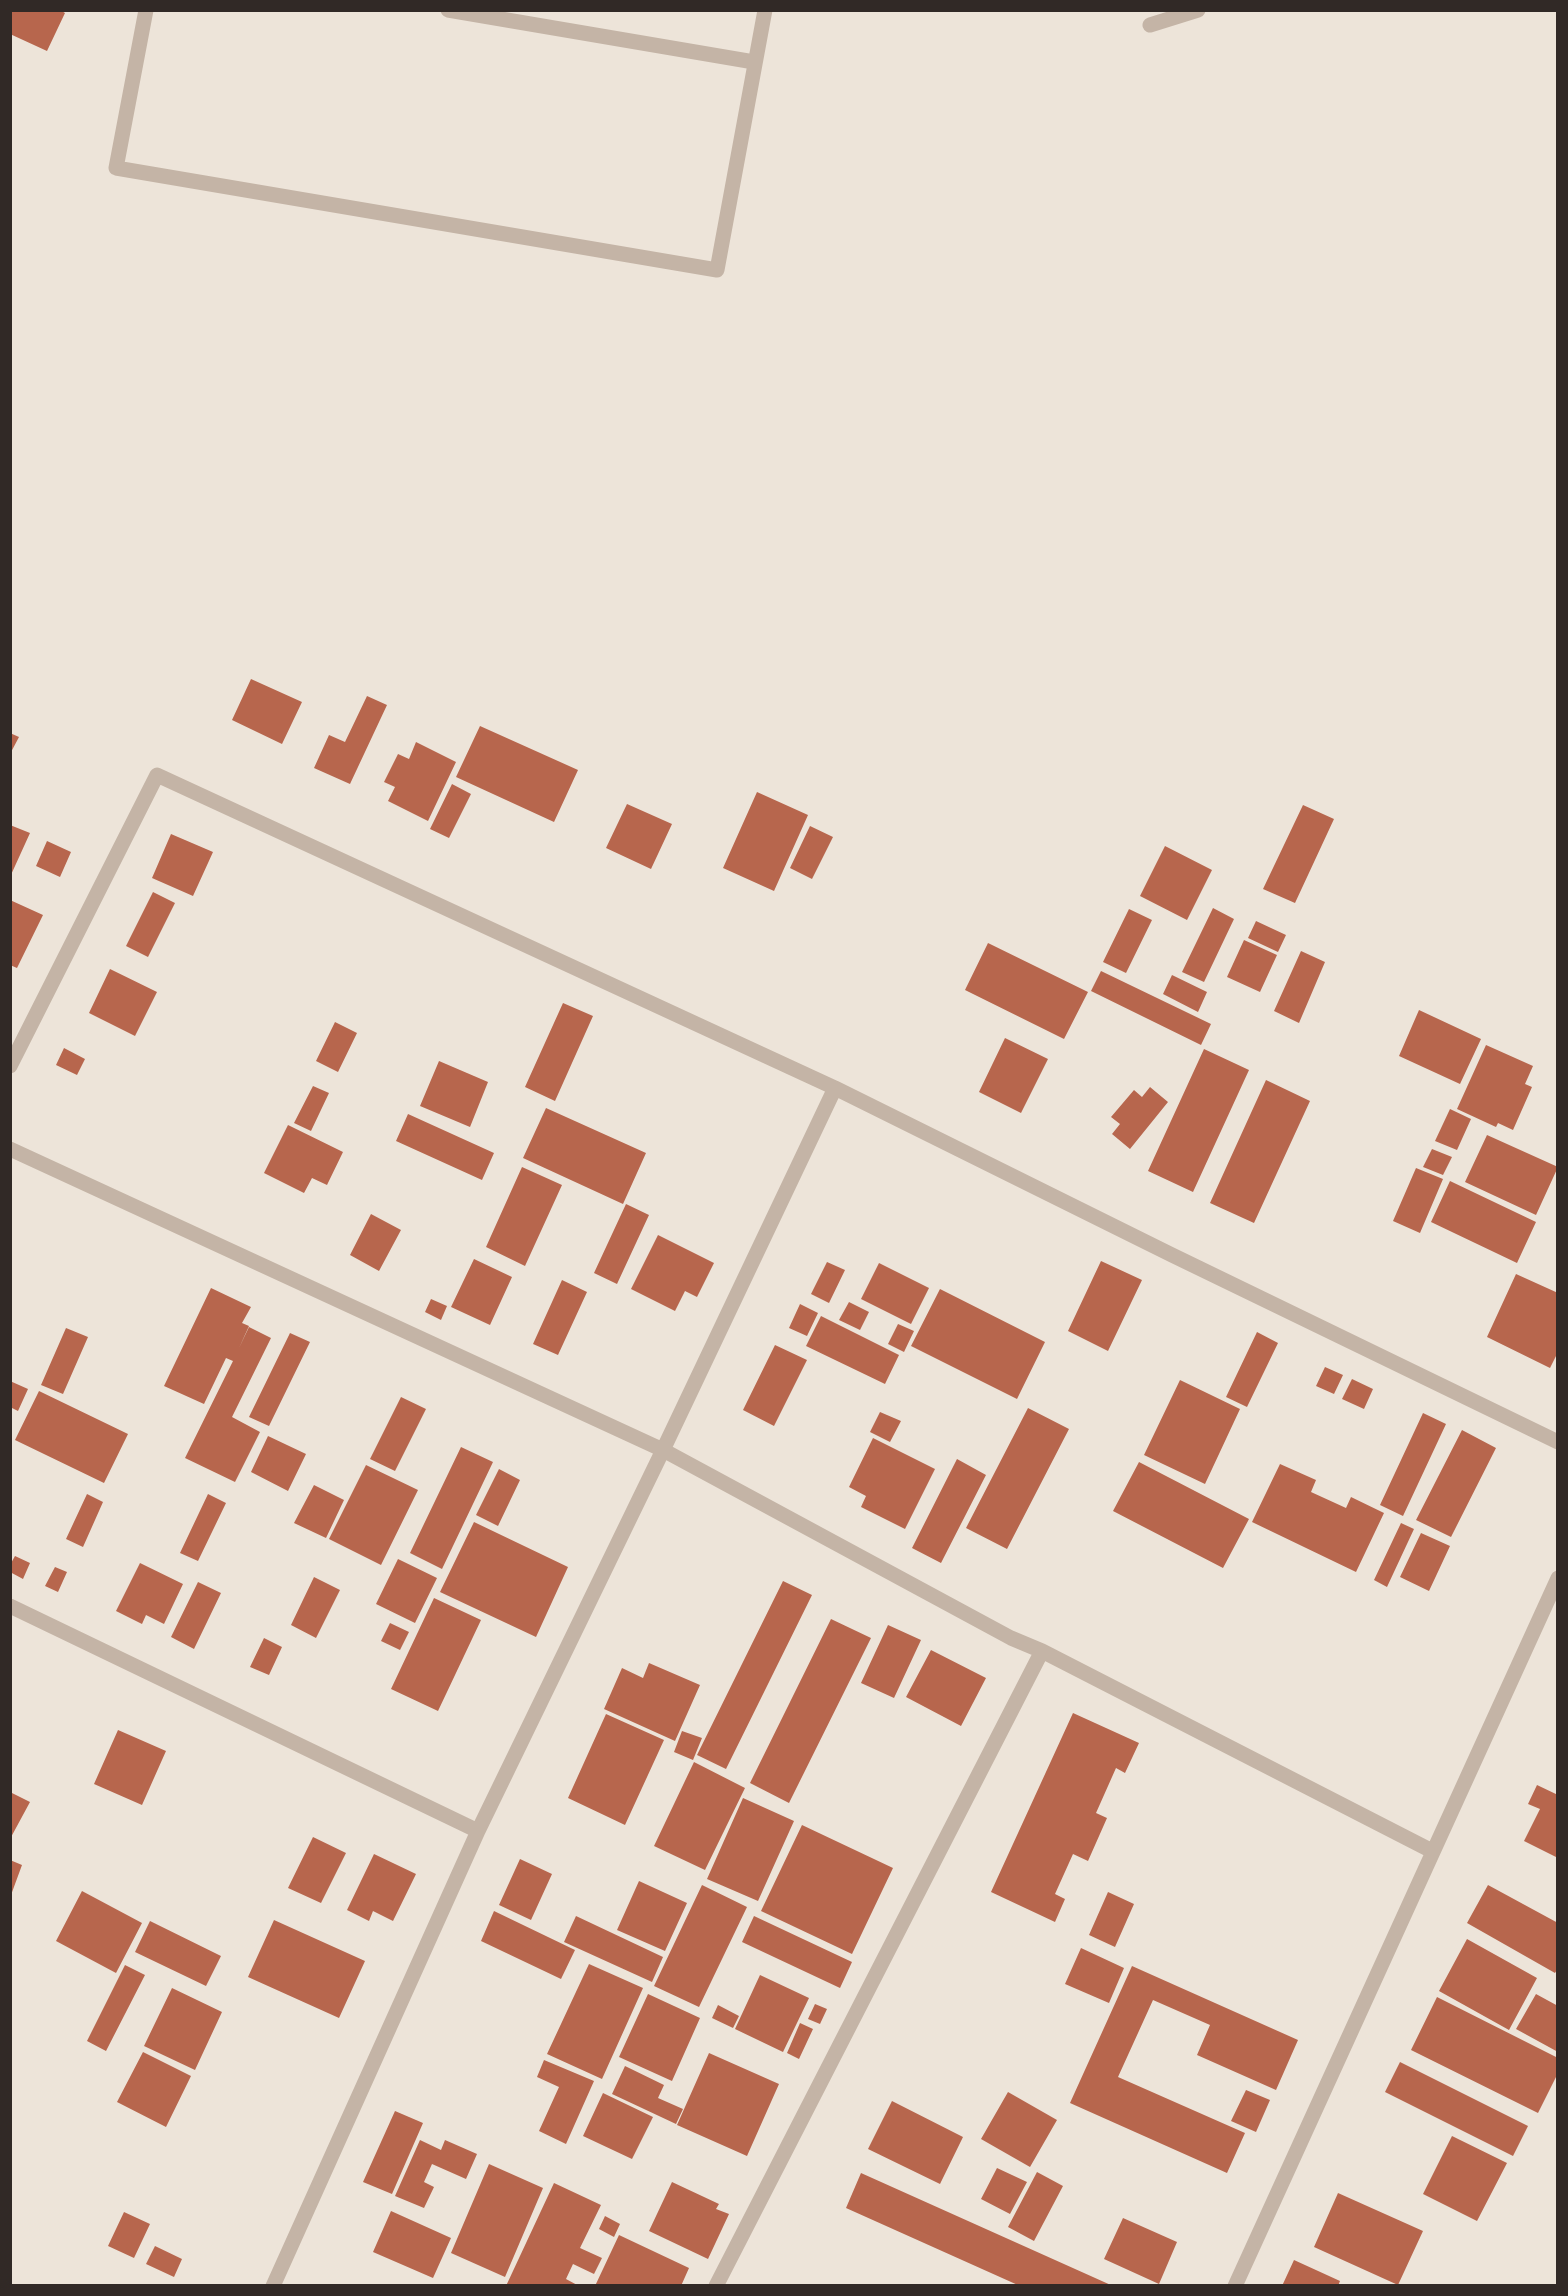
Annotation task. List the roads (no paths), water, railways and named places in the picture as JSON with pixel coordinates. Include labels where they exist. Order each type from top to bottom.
[{"type":"street","points":[[146,10],[116,168],[717,270],[765,10]]},
{"type":"street","points":[[448,10],[754,62]]},
{"type":"street","points":[[1150,25],[1198,10]]},
{"type":"street","points":[[10,1066],[157,775],[835,1088],[1557,1442]]},
{"type":"street","points":[[273,2286],[478,1831],[835,1088]]},
{"type":"street","points":[[10,1149],[663,1450],[1011,1638],[1042,1651],[1432,1851]]},
{"type":"street","points":[[1235,2286],[1557,1578]]},
{"type":"street","points":[[10,1606],[478,1831]]},
{"type":"street","points":[[716,2286],[1042,1651]]}]
